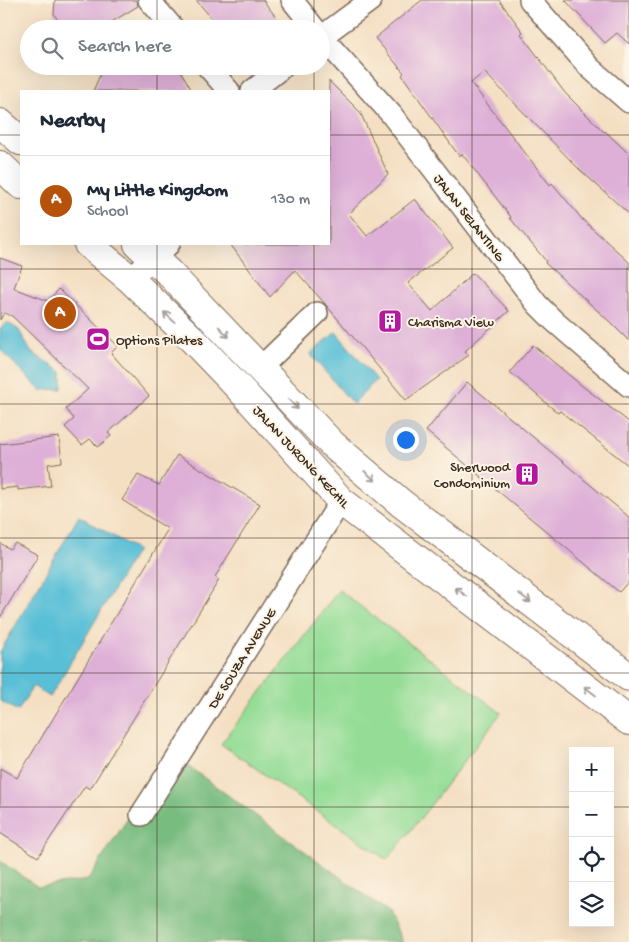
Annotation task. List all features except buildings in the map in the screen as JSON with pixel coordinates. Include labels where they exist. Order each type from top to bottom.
[{"type":"main road","points":[[0,123],[20,140]]},
{"type":"main road","points":[[0,165],[20,184]]},
{"type":"main road","name":"JALAN JURONG KECHIL","points":[[89,245],[130,280],[194,341],[240,388],[341,501],[629,721]]},
{"type":"main road","name":"JALAN JURONG KECHIL","points":[[154,249],[259,369],[333,444],[401,503],[629,677]]},
{"type":"street","points":[[149,0],[166,20]]},
{"type":"street","points":[[292,0],[308,20]]},
{"type":"street","points":[[330,30],[371,0]]},
{"type":"street","points":[[530,0],[590,68],[629,102]]},
{"type":"street","name":"JALAN SELANTING","points":[[330,47],[391,114],[537,304],[629,386]]},
{"type":"street","points":[[215,75],[227,90]]},
{"type":"street","points":[[253,90],[272,75]]},
{"type":"street","points":[[130,280],[154,249]]},
{"type":"street","points":[[259,369],[317,313]]},
{"type":"street","name":"DE SOUZA AVENUE","points":[[142,815],[341,501]]},
{"type":"green space","points":[[339,590],[501,713],[387,860],[221,744]]},
{"type":"green space","points":[[170,753],[388,912],[403,942],[0,942],[0,861],[38,887],[88,880]]},
{"type":"water","points":[[7,322],[19,330],[31,352],[62,372],[62,389],[40,390],[0,349],[0,329]]},
{"type":"water","points":[[336,332],[376,380],[353,404],[310,354]]},
{"type":"water","points":[[79,516],[137,550],[50,697],[33,686],[18,711],[0,701],[0,652]]},
{"type":"place","name":"My Little Kingdom","points":[[60,313]]},
{"type":"place","name":"Charisma View","points":[[390,321]]},
{"type":"place","name":"Options Pilates","points":[[98,339]]},
{"type":"place","name":"Sherwood Condominium","points":[[527,474]]}]
